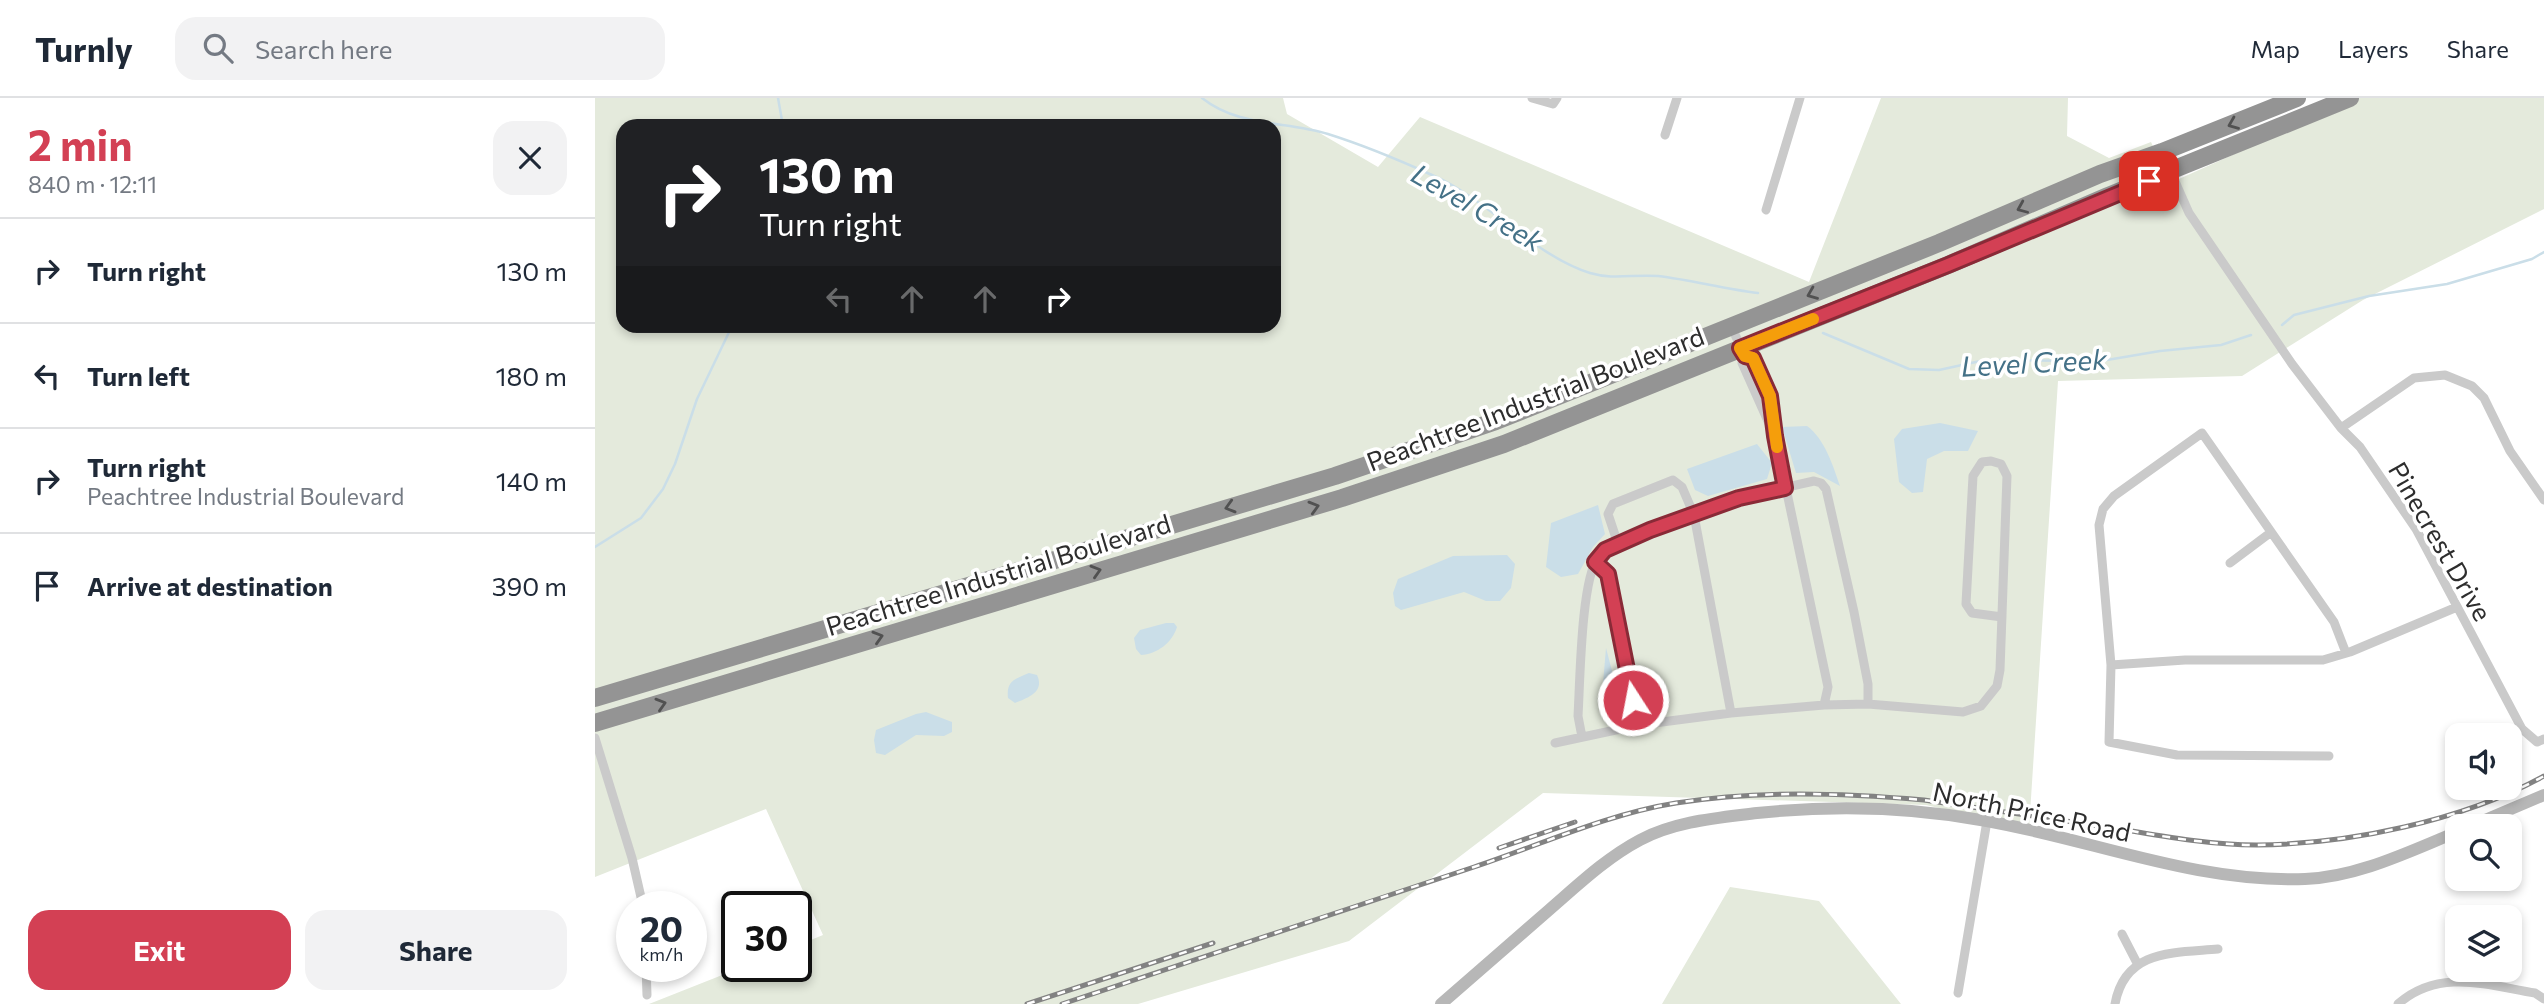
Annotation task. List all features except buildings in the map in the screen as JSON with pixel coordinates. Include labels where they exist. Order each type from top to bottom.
[{"type":"highway","name":"Peachtree Industrial Boulevard","points":[[595,698],[1347,472],[1496,421],[1939,243],[2100,174],[2297,98]]},
{"type":"highway","name":"Peachtree Industrial Boulevard","points":[[595,723],[1342,498],[1504,444],[1742,352],[2108,196],[2350,98]]},
{"type":"street","points":[[1532,98],[1553,104],[1557,98]]},
{"type":"street","points":[[1665,135],[1677,98]]},
{"type":"street","points":[[1766,209],[1800,98]]},
{"type":"street","name":"Pinecrest Drive","points":[[2162,152],[2189,213],[2292,363],[2341,428],[2360,447],[2416,529],[2522,729],[2537,742],[2544,739]]},
{"type":"street","points":[[1731,326],[1742,352],[1753,358],[1770,396],[1785,488],[1828,687],[1824,705]]},
{"type":"street","points":[[2341,428],[2414,378],[2445,375],[2472,386],[2484,398],[2509,451],[2544,500]]},
{"type":"street","points":[[2329,756],[2177,755],[2109,742],[2111,665],[2099,525],[2103,509],[2114,496],[2202,433],[2334,622],[2346,653]]},
{"type":"street","points":[[1555,743],[1638,726],[1731,713],[1868,704],[1963,712],[1980,706],[1997,686],[2000,670],[2002,617],[2007,476],[2001,464],[1991,461],[1982,462],[1973,476],[1966,604],[1972,613],[2002,617]]},
{"type":"street","points":[[1618,544],[1608,514],[1613,504],[1673,480],[1682,487],[1694,515],[1731,713]]},
{"type":"street","points":[[1582,737],[1578,716],[1587,582],[1595,562],[1605,550],[1739,498],[1814,481],[1821,483],[1826,489],[1854,612],[1868,684],[1868,704]]},
{"type":"street","points":[[2230,563],[2270,533]]},
{"type":"street","points":[[1595,562],[1608,574],[1638,726]]},
{"type":"street","points":[[2111,665],[2185,660],[2323,660],[2457,607]]},
{"type":"street","points":[[595,738],[640,891]]},
{"type":"street","points":[[2499,814],[2544,795]]},
{"type":"street","name":"North Price Road","points":[[1441,1004],[1600,866],[1640,840],[1668,828],[1735,816],[1788,810],[1926,811],[1987,821],[2220,874],[2269,879],[2310,878],[2358,869],[2445,836]]},
{"type":"street","points":[[1958,993],[1987,821]]},
{"type":"street","points":[[2122,934],[2137,963]]},
{"type":"street","points":[[2115,1004],[2125,978],[2137,963],[2170,952],[2218,949]]},
{"type":"street","points":[[647,982],[647,995]]},
{"type":"street","points":[[2397,1004],[2407,995],[2438,982],[2467,982],[2535,993],[2544,999]]},
{"type":"shaded area","points":[[595,98],[1283,98],[1287,114],[1378,167],[1420,117],[1809,282],[1881,98],[2068,98],[2067,136],[2109,158],[2151,142],[2170,183],[2359,98],[2544,98],[2544,209],[2363,300],[2242,376],[2058,381],[2029,829],[1926,805],[1543,793],[1349,941],[1138,1004],[649,1004],[721,976],[721,982],[812,982],[812,939],[823,935],[812,911],[812,891],[803,891],[766,809],[595,877]]},
{"type":"shaded area","points":[[1730,887],[1819,901],[1901,1004],[1662,1004]]},
{"type":"water","points":[[1940,423],[1978,431],[1968,451],[1944,451],[1927,459],[1923,492],[1912,493],[1899,482],[1894,439],[1902,429]]},
{"type":"water","points":[[1807,426],[1824,445],[1840,486],[1814,472],[1796,473],[1782,427]]},
{"type":"water","points":[[1757,444],[1772,463],[1767,479],[1708,496],[1695,490],[1687,469]]},
{"type":"water","points":[[1598,505],[1605,534],[1593,547],[1578,574],[1561,577],[1546,567],[1551,523]]},
{"type":"water","points":[[1507,555],[1515,564],[1511,588],[1500,601],[1486,601],[1464,592],[1401,610],[1395,606],[1393,593],[1398,579],[1453,556]]},
{"type":"water","points":[[1174,623],[1177,627],[1172,638],[1158,650],[1141,655],[1136,649],[1134,638],[1140,630]]},
{"type":"water","points":[[1606,648],[1622,709],[1606,712],[1602,695]]},
{"type":"water","points":[[1029,673],[1037,675],[1039,686],[1034,694],[1015,703],[1008,698],[1008,688],[1016,679]]},
{"type":"water","points":[[926,712],[952,722],[952,732],[944,736],[916,735],[885,755],[876,753],[876,730]]},
{"type":"waterway","points":[[778,98],[782,119]]},
{"type":"waterway","name":"Level Creek","points":[[1202,98],[1216,107],[1247,119]]},
{"type":"waterway","name":"Level Creek","points":[[1281,125],[1328,134],[1432,175],[1472,198],[1550,254],[1590,273],[1607,276],[1658,276],[1758,293]]},
{"type":"waterway","name":"Level Creek","points":[[2282,325],[2294,315],[2369,296],[2447,284],[2532,259],[2544,252]]},
{"type":"waterway","points":[[595,547],[641,518],[663,489],[675,464],[697,399],[729,333]]},
{"type":"waterway","name":"Level Creek","points":[[1823,333],[1909,369],[1939,370],[1985,360],[2101,361],[2160,351],[2221,345],[2251,335]]},
{"type":"railway","points":[[1062,1004],[1474,867],[1599,822],[1676,803],[1769,794],[1831,794],[1924,800],[2185,839],[2257,845],[2292,844],[2367,835],[2404,827],[2477,806],[2544,776]]},
{"type":"railway","points":[[1499,848],[1575,822]]},
{"type":"railway","points":[[1027,1004],[1213,943]]},
{"type":"slow traffic","points":[[1777,447],[1770,396],[1753,358],[1745,356],[1740,348],[1813,319]]},
{"type":"route","points":[[1633,700],[1608,574],[1595,562],[1605,550],[1650,530],[1739,498],[1785,488],[1770,396],[1753,358],[1745,356],[1740,348],[2149,181]]}]
